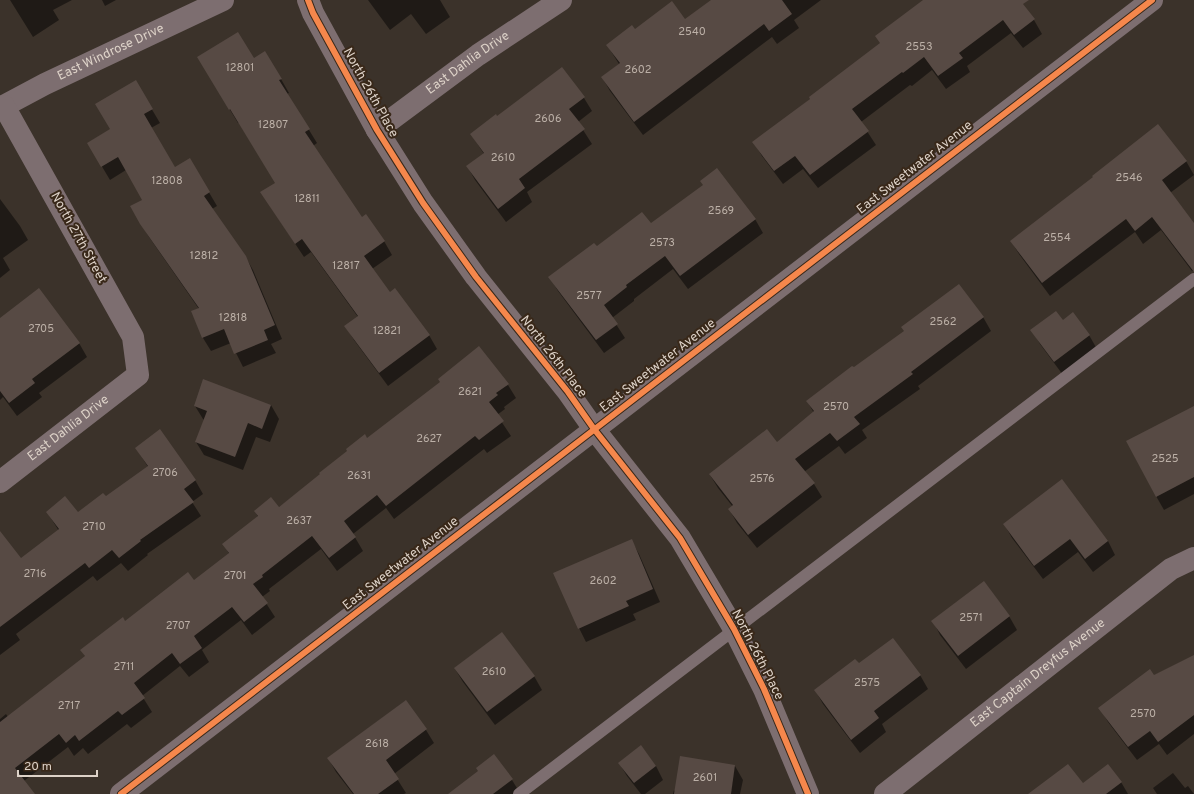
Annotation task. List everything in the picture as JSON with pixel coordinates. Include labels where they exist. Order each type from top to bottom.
[{"type":"street","name":"East Windrose Drive","points":[[2,107],[45,84],[223,0]]},
{"type":"street","name":"North 26th Place","points":[[308,0],[313,13],[377,130],[423,203],[476,277],[568,392],[594,429],[680,538],[734,629],[764,689],[808,794]]},
{"type":"street","name":"East Dahlia Drive","points":[[377,130],[478,55],[561,0]]},
{"type":"street","name":"East Sweetwater Avenue","points":[[121,794],[1152,0]]},
{"type":"street","name":"North 27th Street","points":[[2,107],[133,337],[138,375]]},
{"type":"street","name":"East Dahlia Drive","points":[[0,482],[138,375]]},
{"type":"street","name":"East Captain Dreyfus Avenue","points":[[885,794],[1171,569],[1194,558]]},
{"type":"lane","points":[[520,794],[1194,279]]},
{"type":"building","points":[[711,0],[782,0],[792,14],[769,31],[764,24],[634,122],[601,77],[620,63],[606,45],[632,25],[635,29],[672,1],[685,19]]},
{"type":"building","points":[[923,0],[1029,0],[1023,4],[1035,19],[1014,35],[1003,20],[959,53],[963,58],[938,76],[924,57],[852,109],[869,131],[810,175],[795,156],[774,171],[752,142],[810,99],[809,97],[880,43],[875,36]]},
{"type":"building","points":[[238,32],[254,58],[265,51],[282,79],[279,80],[310,129],[305,132],[362,217],[366,214],[385,241],[364,256],[390,292],[395,288],[430,335],[379,373],[344,326],[358,316],[302,239],[295,244],[260,192],[275,183],[197,57]]},
{"type":"building","points":[[562,67],[585,97],[569,109],[585,129],[519,179],[525,188],[498,209],[466,166],[484,153],[470,134],[496,114],[497,116]]},
{"type":"building","points":[[136,80],[153,109],[144,114],[175,167],[190,158],[210,192],[204,196],[246,256],[275,325],[264,330],[268,340],[234,354],[224,329],[202,338],[191,311],[199,308],[140,224],[130,206],[142,200],[118,157],[101,167],[87,143],[110,129],[95,104]]},
{"type":"building","points":[[1158,124],[1187,161],[1162,180],[1194,223],[1194,272],[1152,217],[1135,231],[1126,219],[1042,283],[1010,241],[1093,177],[1092,176]]},
{"type":"building","points":[[717,168],[756,219],[680,276],[665,256],[626,285],[627,287],[604,305],[618,324],[596,340],[548,277],[594,243],[597,246],[642,212],[651,223],[703,185],[700,181]]},
{"type":"building","points":[[959,284],[984,317],[911,372],[913,374],[854,417],[860,424],[837,441],[830,433],[795,459],[815,483],[748,535],[728,509],[733,505],[709,474],[767,429],[777,442],[814,411],[806,401],[852,366],[854,367],[904,331],[901,327]]},
{"type":"building","points":[[39,288],[80,343],[32,379],[35,383],[9,403],[0,391],[0,318]]},
{"type":"building","points":[[1056,311],[1063,320],[1073,312],[1090,335],[1054,362],[1030,330]]},
{"type":"building","points":[[479,346],[509,384],[496,393],[498,395],[489,402],[504,421],[479,440],[475,436],[386,506],[377,495],[344,521],[356,537],[329,558],[312,536],[262,575],[263,577],[253,584],[268,603],[244,622],[232,607],[194,636],[202,648],[180,664],[172,653],[134,683],[145,698],[122,715],[118,711],[79,741],[75,735],[66,743],[59,734],[15,768],[35,794],[0,794],[0,722],[85,656],[80,650],[123,617],[125,621],[188,572],[194,580],[229,553],[222,544],[258,516],[254,511],[271,497],[279,507],[320,474],[319,473],[347,451],[346,449],[365,434],[367,438],[440,382],[438,379]]},
{"type":"building","points":[[203,379],[271,405],[262,429],[248,423],[235,457],[195,442],[207,411],[194,406]]},
{"type":"building","points":[[1194,406],[1194,477],[1156,497],[1126,441]]},
{"type":"building","points":[[160,429],[196,480],[184,489],[194,502],[140,540],[141,541],[119,558],[112,550],[89,568],[85,563],[0,627],[0,531],[21,558],[59,529],[46,512],[65,496],[78,512],[103,493],[106,496],[148,466],[135,448]]},
{"type":"building","points":[[1062,479],[1108,541],[1085,559],[1070,539],[1034,566],[1003,524]]},
{"type":"building","points":[[632,539],[653,589],[626,601],[629,606],[578,629],[553,573]]},
{"type":"building","points":[[984,581],[1010,616],[958,656],[931,621]]},
{"type":"building","points":[[502,632],[535,676],[487,712],[454,668]]},
{"type":"building","points":[[893,638],[921,675],[874,711],[879,718],[851,740],[814,690],[855,659],[859,663]]},
{"type":"building","points":[[1194,655],[1194,715],[1158,742],[1150,731],[1128,747],[1098,708],[1150,669],[1154,675]]},
{"type":"building","points":[[406,700],[427,729],[386,760],[399,779],[378,794],[354,794],[327,758]]},
{"type":"building","points":[[641,745],[656,766],[634,783],[618,763]]},
{"type":"building","points":[[494,754],[513,779],[493,794],[448,794],[478,771],[476,768]]},
{"type":"building","points":[[680,756],[735,765],[731,794],[674,794]]},
{"type":"building","points":[[1068,764],[1083,783],[1108,764],[1122,782],[1106,794],[1028,794]]},
{"type":"cycle path","points":[[308,0],[313,13],[377,130],[423,203],[476,277],[568,392],[594,429],[680,538],[734,629],[764,689],[808,794]]},
{"type":"cycle path","points":[[121,794],[1152,0]]}]
